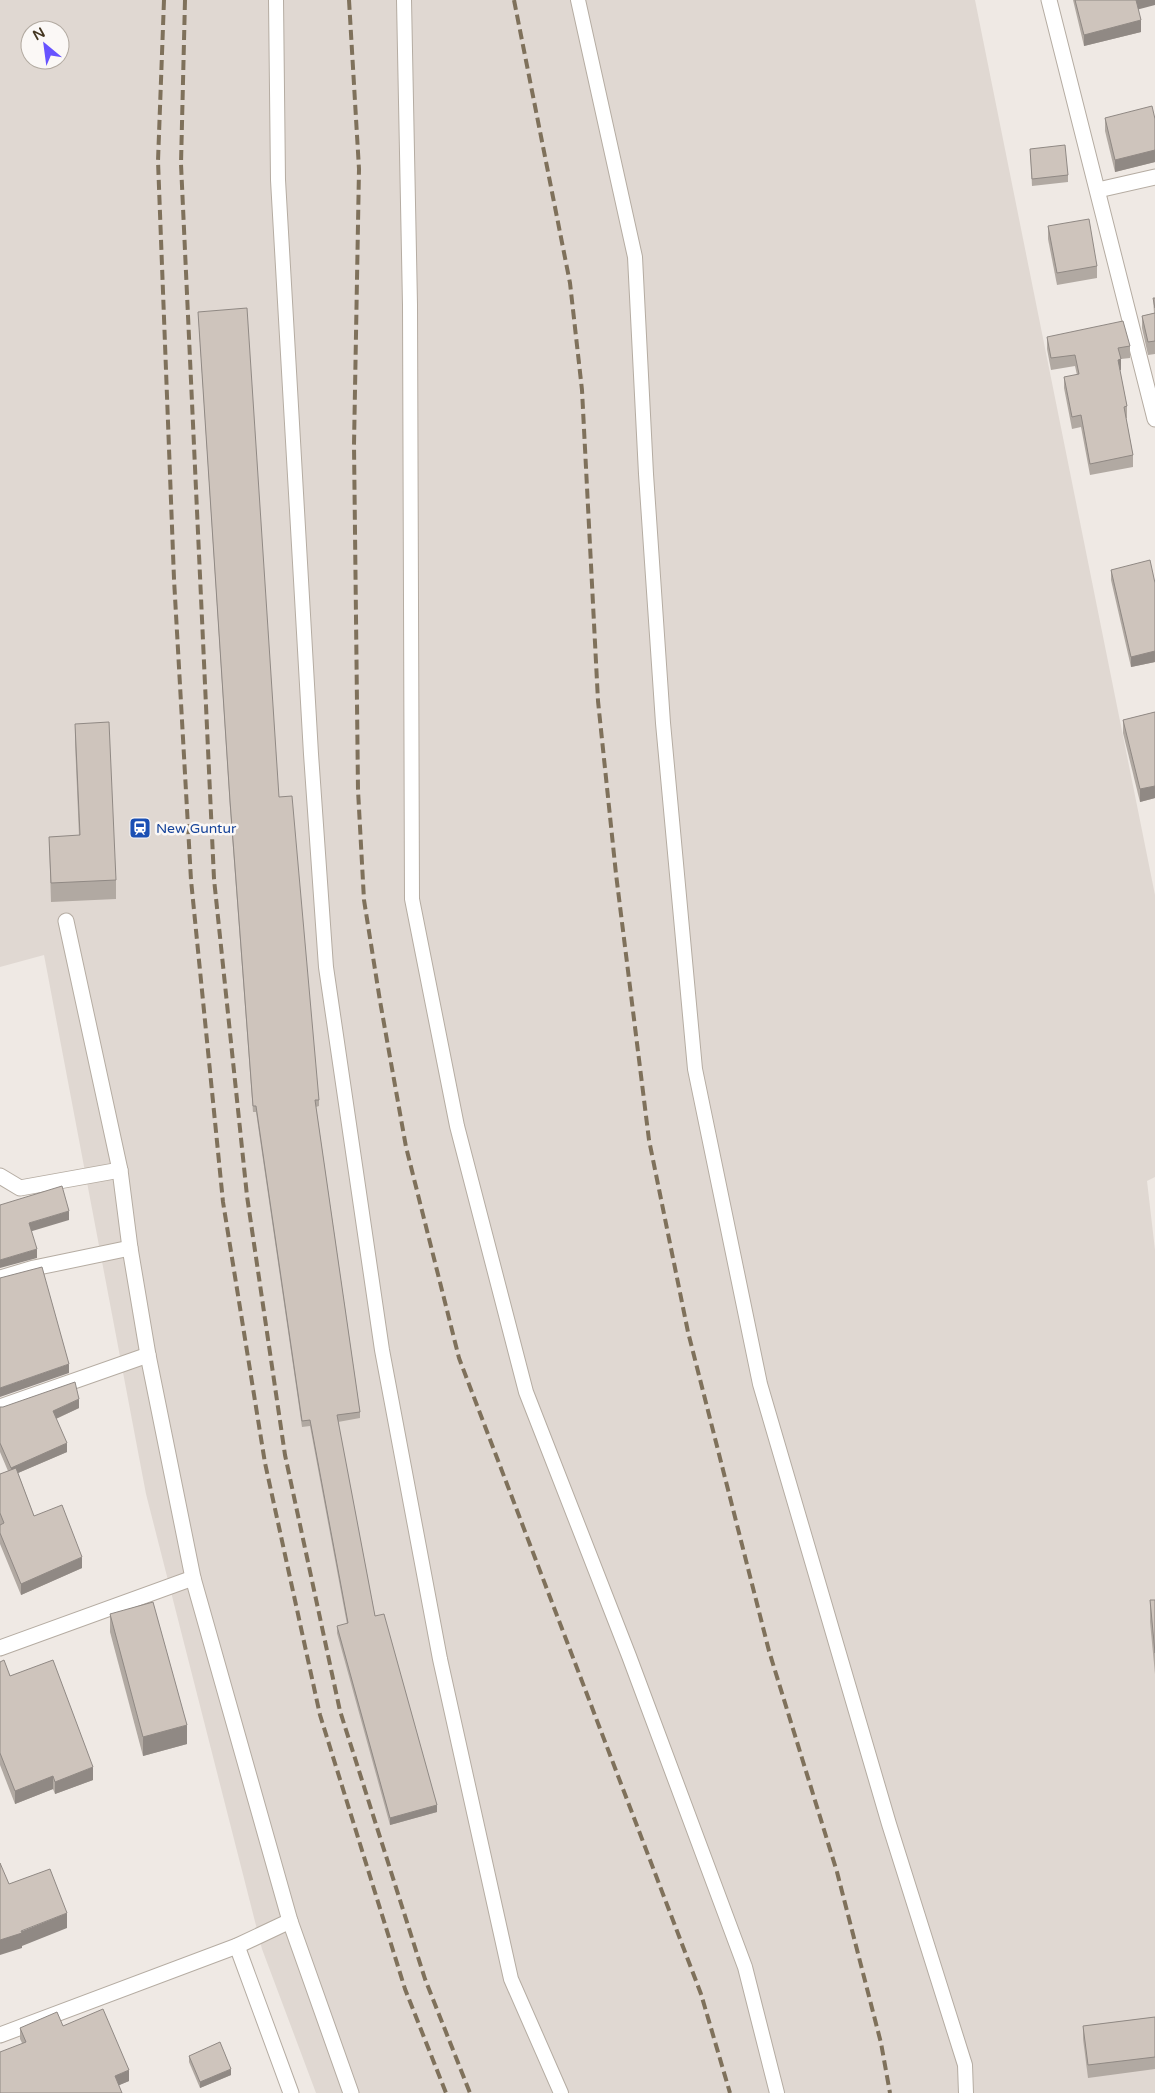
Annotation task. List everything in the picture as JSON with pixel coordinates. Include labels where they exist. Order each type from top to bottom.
[{"type":"street","points":[[1049,0],[1155,419]]},
{"type":"street","points":[[1098,190],[1155,177]]},
{"type":"street","points":[[66,921],[120,1170],[130,1248],[148,1356],[193,1578],[290,1921],[351,2093]]},
{"type":"street","points":[[0,1176],[20,1188],[120,1170]]},
{"type":"street","points":[[0,1278],[34,1268],[130,1248]]},
{"type":"street","points":[[0,1407],[148,1356]]},
{"type":"street","points":[[0,1648],[193,1578]]},
{"type":"street","points":[[0,2035],[237,1946],[290,1921]]},
{"type":"street","points":[[237,1946],[291,2093]]},
{"type":"lane","points":[[276,0],[278,190],[311,754],[326,967],[382,1350],[440,1659],[511,1979],[562,2093]]},
{"type":"lane","points":[[404,0],[410,305],[412,899],[457,1126],[526,1392],[632,1666],[745,1967],[777,2093]]},
{"type":"lane","points":[[578,0],[635,257],[646,474],[662,723],[695,1069],[760,1384],[886,1815],[965,2064],[966,2093]]},
{"type":"shaded area","points":[[0,0],[975,0],[1155,895],[1155,1177],[1147,1181],[1155,1250],[1155,2093],[316,2093],[262,1949],[146,1494],[44,955],[0,967]]},
{"type":"building","points":[[1075,0],[1136,0],[1141,20],[1084,35]]},
{"type":"building","points":[[1152,106],[1155,119],[1155,150],[1115,160],[1105,118]]},
{"type":"building","points":[[1065,145],[1068,175],[1032,179],[1030,149]]},
{"type":"building","points":[[1089,219],[1097,266],[1057,273],[1048,226]]},
{"type":"building","points":[[247,308],[279,797],[292,796],[319,1100],[315,1100],[360,1412],[337,1415],[375,1616],[384,1614],[437,1805],[390,1818],[337,1626],[348,1623],[310,1420],[302,1421],[256,1106],[253,1106],[230,801],[198,312]]},
{"type":"building","points":[[1155,313],[1155,341],[1148,342],[1142,316]]},
{"type":"building","points":[[1123,321],[1130,346],[1118,348],[1121,359],[1118,360],[1127,406],[1124,407],[1133,455],[1090,464],[1081,415],[1072,417],[1064,377],[1079,374],[1075,355],[1051,358],[1047,337]]},
{"type":"building","points":[[1150,560],[1155,583],[1155,651],[1131,657],[1111,570]]},
{"type":"building","points":[[1155,712],[1155,786],[1140,789],[1123,720]]},
{"type":"building","points":[[109,722],[116,880],[51,883],[49,837],[80,835],[75,724]]},
{"type":"building","points":[[62,1186],[69,1211],[29,1223],[37,1249],[0,1260],[0,1205]]},
{"type":"building","points":[[42,1267],[69,1364],[0,1388],[0,1278]]},
{"type":"building","points":[[75,1382],[79,1399],[53,1411],[67,1443],[11,1468],[0,1443],[0,1407]]},
{"type":"building","points":[[16,1468],[34,1516],[62,1505],[82,1557],[21,1584],[0,1533],[0,1525],[4,1523],[0,1513],[0,1474]]},
{"type":"building","points":[[1150,1600],[1155,1600],[1155,1653]]},
{"type":"building","points":[[153,1602],[187,1725],[143,1737],[110,1614]]},
{"type":"building","points":[[4,1660],[10,1676],[53,1660],[93,1767],[55,1782],[53,1776],[15,1791],[0,1753],[0,1662]]},
{"type":"building","points":[[0,1863],[9,1884],[50,1869],[67,1913],[21,1931],[22,1933],[0,1940]]},
{"type":"building","points":[[103,2009],[129,2070],[115,2076],[122,2093],[0,2093],[0,2052],[26,2042],[20,2028],[57,2012],[63,2026]]},
{"type":"building","points":[[1155,2017],[1155,2057],[1088,2065],[1083,2026]]},
{"type":"building","points":[[220,2042],[231,2069],[200,2082],[189,2056]]},
{"type":"railway","points":[[164,0],[158,161],[174,579],[191,880],[223,1202],[265,1463],[320,1715],[405,1989],[446,2093]]},
{"type":"railway","points":[[185,0],[181,164],[214,879],[247,1196],[285,1455],[340,1711],[425,1979],[470,2093]]},
{"type":"railway","points":[[349,0],[359,169],[354,445],[358,790],[364,900],[406,1147],[459,1358],[701,1994],[730,2093]]},
{"type":"railway","points":[[514,0],[570,283],[582,390],[598,701],[616,874],[649,1140],[688,1332],[769,1651],[837,1872],[881,2043],[890,2093]]},
{"type":"place","name":"New Guntur","points":[[140,828]]}]
